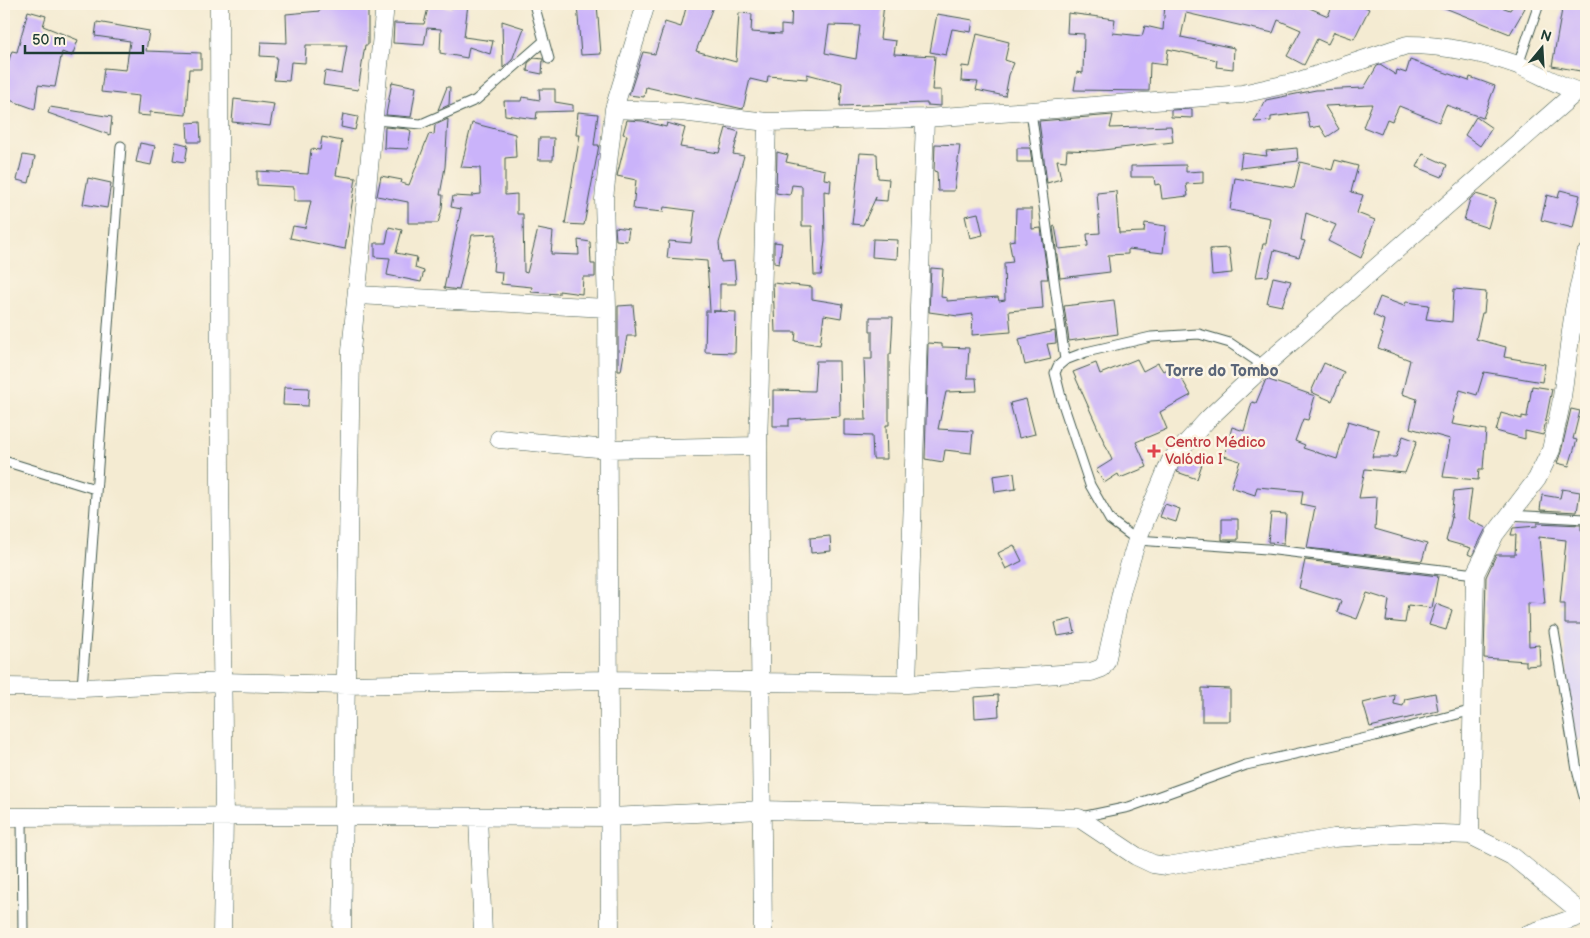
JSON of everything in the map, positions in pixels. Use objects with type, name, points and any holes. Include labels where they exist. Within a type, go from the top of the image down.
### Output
[{"type":"street","points":[[219,4],[220,481],[224,816],[222,934]]},
{"type":"street","points":[[342,934],[348,420],[351,351],[386,4]]},
{"type":"street","points":[[610,934],[607,680],[607,308],[604,198],[614,109],[646,4]]},
{"type":"street","points":[[4,687],[82,688],[223,682],[345,685],[607,680],[907,684],[1091,672],[1102,668],[1106,662],[1122,589],[1137,540],[1170,460],[1208,419],[1264,366],[1581,93],[1518,65],[1482,55],[1425,45],[1407,45],[1296,82],[1242,94],[925,118],[767,122],[680,112],[614,109]]},
{"type":"street","points":[[907,684],[925,118]]},
{"type":"street","points":[[762,934],[758,446],[767,122]]},
{"type":"street","points":[[1470,835],[1475,574],[1495,534],[1537,478],[1551,450],[1561,404],[1574,310],[1586,254]]},
{"type":"street","points":[[357,295],[607,308]]},
{"type":"street","points":[[500,439],[608,449],[758,446]]},
{"type":"street","points":[[4,817],[610,817],[762,810],[1079,818],[1136,856],[1153,864],[1168,866],[1334,838],[1415,833],[1470,835],[1512,856],[1585,914]]},
{"type":"street","points":[[478,817],[483,934]]},
{"type":"street","points":[[1528,934],[1585,914]]},
{"type":"lane","points":[[534,4],[549,59]]},
{"type":"lane","points":[[1518,65],[1538,4]]},
{"type":"lane","points":[[375,120],[421,124],[476,100],[544,41]]},
{"type":"lane","points":[[1031,111],[1065,360]]},
{"type":"lane","points":[[82,688],[121,146]]},
{"type":"lane","points":[[1264,366],[1230,343],[1198,334],[1151,337],[1086,352],[1065,360],[1058,366],[1056,373],[1062,401],[1090,485],[1110,520],[1137,540],[1267,549],[1475,574]]},
{"type":"lane","points":[[4,461],[95,489]]},
{"type":"lane","points":[[1508,515],[1586,519]]},
{"type":"lane","points":[[1554,631],[1577,770],[1586,804]]},
{"type":"lane","points":[[1079,818],[1129,807],[1246,765],[1375,736],[1473,710]]},
{"type":"lane","points":[[22,817],[23,934]]},
{"type":"shaded area","points":[[1561,608],[1586,608],[1586,738],[1574,741]]},
{"type":"building","points":[[322,4],[368,4],[368,45],[365,45],[358,90],[323,85],[325,71],[342,74],[347,45],[306,45],[305,63],[291,62],[289,81],[274,80],[277,57],[260,56],[261,42],[287,43],[286,14],[320,11]]},
{"type":"building","points":[[429,4],[452,8],[453,4],[468,4],[464,37],[493,41],[490,54],[469,47],[467,58],[440,53],[441,29],[427,28],[424,45],[393,43],[394,23],[424,24]]},
{"type":"building","points":[[577,4],[597,4],[601,54],[581,55]]},
{"type":"building","points":[[687,4],[714,4],[696,51],[736,62],[739,13],[752,14],[751,32],[781,34],[781,25],[791,26],[792,4],[884,4],[880,39],[896,41],[894,54],[935,56],[932,90],[941,90],[941,106],[927,105],[927,103],[840,106],[842,83],[807,74],[807,79],[768,76],[767,83],[750,79],[743,109],[646,87],[644,97],[629,95],[643,52],[655,54],[665,22],[681,27]],"holes":[[[829,25],[860,26],[856,59],[825,53]]]},
{"type":"building","points":[[1165,4],[1306,4],[1305,6],[1328,16],[1333,4],[1359,4],[1369,9],[1354,39],[1334,32],[1328,44],[1317,39],[1304,65],[1287,56],[1301,30],[1278,20],[1273,33],[1186,13],[1181,37],[1234,48],[1233,69],[1216,67],[1217,60],[1168,49],[1166,65],[1150,63],[1149,91],[1074,90],[1077,72],[1083,73],[1084,34],[1067,33],[1068,13],[1115,19],[1113,33],[1142,36],[1145,26],[1163,30]]},
{"type":"building","points":[[1435,4],[1493,4],[1510,10],[1514,4],[1517,4],[1525,8],[1510,34]]},
{"type":"building","points":[[1563,4],[1586,4],[1586,72],[1552,66]]},
{"type":"building","points":[[28,11],[46,16],[43,26],[78,40],[72,56],[62,52],[55,87],[38,85],[35,109],[4,98],[4,74],[12,51],[17,52]]},
{"type":"building","points":[[937,14],[973,20],[971,32],[952,29],[946,55],[930,52]]},
{"type":"building","points":[[502,21],[524,28],[512,60],[503,68]]},
{"type":"building","points":[[97,22],[149,31],[146,51],[201,53],[201,69],[189,69],[186,115],[150,112],[150,116],[137,115],[139,96],[101,92],[104,68],[126,70],[130,41],[95,36]]},
{"type":"building","points":[[977,34],[1009,42],[1005,60],[1014,63],[1009,75],[1005,96],[976,90],[978,82],[961,81],[962,66],[970,67]]},
{"type":"building","points":[[534,58],[543,59],[542,74],[527,71],[528,63]]},
{"type":"building","points":[[1410,60],[1469,81],[1470,77],[1495,86],[1483,118],[1446,105],[1439,122],[1399,106],[1392,121],[1387,119],[1381,134],[1363,127],[1372,104],[1325,106],[1339,129],[1327,137],[1320,126],[1310,128],[1307,112],[1271,117],[1271,121],[1254,122],[1266,100],[1316,90],[1364,88],[1377,66],[1380,65],[1396,75],[1397,70],[1406,73]]},
{"type":"building","points":[[392,82],[416,87],[411,117],[386,115]]},
{"type":"building","points":[[447,87],[450,87],[449,105],[438,110]]},
{"type":"building","points":[[539,89],[555,89],[555,102],[573,105],[573,111],[537,112],[536,119],[505,115],[504,101],[521,101],[522,97],[540,100]]},
{"type":"building","points":[[234,99],[274,104],[270,126],[232,122]]},
{"type":"building","points":[[50,107],[112,117],[110,135],[48,113]]},
{"type":"building","points":[[1192,109],[1192,118],[1171,117],[1171,110]]},
{"type":"building","points":[[578,112],[598,114],[594,145],[599,145],[584,225],[565,224],[580,135],[576,135]]},
{"type":"building","points":[[343,114],[358,117],[355,130],[341,127]]},
{"type":"building","points":[[1113,115],[1110,128],[1171,126],[1173,142],[1094,151],[1067,150],[1066,161],[1057,160],[1061,179],[1047,183],[1039,121]]},
{"type":"building","points":[[1476,117],[1492,128],[1480,146],[1465,135]]},
{"type":"building","points":[[448,119],[445,167],[440,195],[443,195],[442,209],[438,223],[408,223],[408,202],[377,196],[381,176],[402,180],[401,183],[409,185],[429,134],[434,135],[435,125]]},
{"type":"building","points":[[627,120],[643,121],[666,127],[667,123],[685,128],[680,147],[719,153],[726,128],[739,132],[733,154],[744,156],[719,243],[721,262],[734,261],[736,284],[720,284],[720,311],[713,311],[736,312],[735,353],[705,352],[706,311],[710,311],[707,261],[667,258],[669,241],[691,243],[695,211],[664,207],[663,212],[633,209],[636,180],[617,176],[627,135],[623,134]]},
{"type":"building","points":[[200,122],[201,142],[188,142],[187,123]]},
{"type":"building","points":[[472,123],[515,134],[516,157],[505,158],[505,195],[517,194],[517,214],[523,214],[524,272],[527,273],[538,229],[553,232],[551,254],[579,255],[578,240],[590,242],[591,264],[595,264],[595,277],[583,277],[582,294],[559,291],[559,294],[531,292],[532,287],[501,284],[502,272],[493,271],[496,234],[472,235],[459,290],[444,288],[461,209],[451,207],[453,196],[472,197],[472,195],[481,194],[480,168],[461,167]]},
{"type":"building","points":[[385,127],[408,129],[411,131],[408,149],[384,148]]},
{"type":"building","points":[[322,137],[342,141],[336,175],[356,178],[345,249],[290,238],[293,226],[305,228],[311,201],[294,201],[294,187],[257,185],[257,171],[308,174],[311,149],[320,150]]},
{"type":"building","points":[[539,138],[554,138],[553,160],[538,160]]},
{"type":"building","points":[[176,142],[188,145],[185,162],[173,160]]},
{"type":"building","points":[[140,143],[155,146],[151,165],[136,162]]},
{"type":"building","points":[[935,144],[960,145],[954,191],[938,191],[937,172],[934,171]]},
{"type":"building","points":[[1017,148],[1030,148],[1032,162],[1017,162]]},
{"type":"building","points":[[1297,148],[1298,161],[1240,168],[1242,153],[1267,156],[1266,151]]},
{"type":"building","points":[[777,152],[788,155],[786,162],[825,170],[824,179],[831,180],[830,192],[824,191],[825,240],[821,275],[814,275],[812,226],[802,226],[802,186],[792,185],[790,195],[776,193]]},
{"type":"building","points":[[860,153],[877,154],[878,178],[889,179],[887,201],[875,200],[876,197],[863,225],[852,224]]},
{"type":"building","points":[[1423,154],[1447,165],[1442,177],[1417,167]]},
{"type":"building","points":[[23,155],[35,157],[29,183],[17,180]]},
{"type":"building","points":[[1335,160],[1358,166],[1351,192],[1363,195],[1357,213],[1375,220],[1361,258],[1328,241],[1336,225],[1306,213],[1301,240],[1305,241],[1299,257],[1274,250],[1268,276],[1256,277],[1263,244],[1266,244],[1270,218],[1230,210],[1235,178],[1294,188],[1300,162],[1332,170]]},
{"type":"building","points":[[1186,165],[1186,172],[1203,171],[1203,183],[1186,184],[1188,196],[1162,199],[1160,184],[1155,185],[1154,177],[1131,177],[1131,166]]},
{"type":"building","points":[[88,178],[111,183],[107,208],[83,204]]},
{"type":"building","points":[[1560,190],[1580,195],[1573,228],[1541,220],[1547,195],[1558,198]]},
{"type":"building","points":[[1116,191],[1119,233],[1144,232],[1145,223],[1166,226],[1163,253],[1128,249],[1128,254],[1108,255],[1110,272],[1060,278],[1053,227],[1055,226],[1059,249],[1088,246],[1087,234],[1100,233],[1097,193]]},
{"type":"building","points":[[1476,194],[1496,200],[1488,228],[1464,220],[1470,199]]},
{"type":"building","points":[[1016,209],[1032,209],[1032,229],[1041,228],[1048,279],[1041,279],[1043,308],[1009,311],[1011,332],[972,335],[973,314],[958,316],[929,312],[931,268],[943,269],[941,297],[947,298],[947,301],[998,297],[999,301],[1005,300],[1004,263],[1013,262],[1009,241],[1015,240]]},
{"type":"building","points":[[978,213],[983,235],[970,238],[965,216]]},
{"type":"building","points":[[389,227],[402,230],[396,253],[417,257],[415,268],[424,271],[421,282],[387,275],[390,258],[375,257],[375,243],[386,243]]},
{"type":"building","points":[[615,227],[629,229],[627,241],[616,240]]},
{"type":"building","points":[[873,239],[898,240],[897,259],[872,257]]},
{"type":"building","points":[[774,242],[782,243],[779,264],[774,263]]},
{"type":"building","points":[[1229,248],[1232,273],[1212,275],[1210,249]]},
{"type":"building","points":[[1273,277],[1291,281],[1282,306],[1267,303]]},
{"type":"building","points":[[773,283],[812,287],[812,299],[843,304],[841,318],[824,315],[820,345],[795,341],[796,332],[775,332]]},
{"type":"building","points":[[1454,289],[1486,292],[1484,313],[1482,313],[1476,339],[1506,347],[1504,357],[1545,364],[1542,382],[1484,372],[1477,395],[1460,390],[1452,416],[1454,417],[1452,424],[1486,430],[1483,469],[1479,469],[1478,480],[1443,477],[1450,439],[1410,428],[1417,399],[1402,394],[1410,360],[1378,348],[1383,334],[1381,333],[1384,320],[1373,315],[1380,297],[1404,306],[1406,302],[1429,305],[1426,319],[1452,322]]},
{"type":"building","points":[[1114,300],[1118,334],[1069,341],[1064,306]]},
{"type":"building","points":[[633,305],[636,336],[627,336],[621,371],[618,371],[618,306]]},
{"type":"building","points":[[870,317],[893,317],[891,354],[889,354],[889,425],[886,425],[887,459],[873,459],[872,436],[844,435],[844,420],[866,420],[864,359],[872,359]]},
{"type":"building","points":[[1055,331],[1056,343],[1047,344],[1051,359],[1025,365],[1019,339]]},
{"type":"building","points":[[928,343],[942,344],[942,347],[969,348],[967,378],[976,378],[977,391],[946,392],[938,429],[973,431],[971,453],[945,450],[943,462],[925,459]]},
{"type":"building","points":[[1137,359],[1143,371],[1158,363],[1163,371],[1174,365],[1191,395],[1160,412],[1167,429],[1136,442],[1147,467],[1120,478],[1118,474],[1104,483],[1096,470],[1112,460],[1073,372],[1096,363],[1100,374]]},
{"type":"building","points":[[816,361],[839,361],[840,416],[789,419],[789,426],[773,426],[773,390],[814,391]]},
{"type":"building","points":[[1324,363],[1344,372],[1332,401],[1311,392]]},
{"type":"building","points":[[1266,379],[1315,396],[1308,420],[1303,419],[1295,441],[1305,445],[1303,448],[1337,459],[1348,421],[1379,430],[1372,457],[1396,457],[1403,436],[1417,441],[1405,473],[1365,469],[1359,498],[1377,497],[1375,529],[1427,544],[1422,561],[1307,548],[1315,507],[1301,504],[1303,491],[1257,487],[1255,495],[1231,487],[1240,461],[1224,456],[1232,427],[1244,431],[1252,402],[1256,403]]},
{"type":"building","points":[[1532,386],[1552,389],[1543,435],[1525,431],[1525,439],[1496,431],[1501,413],[1522,419],[1522,416],[1527,417]]},
{"type":"building","points":[[284,387],[309,388],[308,406],[283,405]]},
{"type":"building","points":[[1026,399],[1035,434],[1019,438],[1010,403]]},
{"type":"building","points":[[1571,409],[1580,411],[1573,439],[1577,440],[1569,466],[1557,463]]},
{"type":"building","points":[[1186,459],[1202,464],[1197,479],[1177,472]]},
{"type":"building","points":[[1014,473],[1016,489],[995,492],[993,476]]},
{"type":"building","points":[[1472,489],[1468,519],[1486,528],[1472,556],[1468,554],[1471,548],[1446,541],[1452,517],[1454,491]]},
{"type":"building","points":[[1562,489],[1580,492],[1577,512],[1540,510],[1542,495],[1560,498]]},
{"type":"building","points":[[1165,504],[1180,509],[1176,522],[1160,517]]},
{"type":"building","points":[[1271,513],[1286,514],[1284,543],[1268,542]]},
{"type":"building","points":[[1222,519],[1238,519],[1238,540],[1222,540]]},
{"type":"building","points":[[1537,523],[1581,525],[1581,530],[1586,532],[1586,624],[1565,624],[1565,604],[1560,604],[1566,540],[1539,537],[1545,604],[1528,603],[1529,646],[1539,645],[1540,665],[1526,666],[1526,661],[1484,658],[1486,577],[1496,555],[1515,555],[1516,535],[1511,535],[1513,528],[1537,526]]},
{"type":"building","points":[[830,536],[831,551],[811,553],[810,538]]},
{"type":"building","points":[[1014,545],[1022,561],[1006,569],[998,553]]},
{"type":"building","points":[[1305,560],[1438,576],[1432,608],[1408,605],[1405,623],[1386,621],[1389,600],[1367,593],[1357,619],[1337,612],[1341,601],[1299,588]]},
{"type":"building","points":[[1436,604],[1452,610],[1446,630],[1429,625]]},
{"type":"building","points":[[1072,619],[1075,633],[1058,636],[1055,623]]},
{"type":"building","points":[[1202,688],[1230,689],[1230,721],[1202,721]]},
{"type":"building","points":[[1435,693],[1438,711],[1370,727],[1363,703],[1395,695],[1394,704],[1403,706],[1405,699]]},
{"type":"building","points":[[998,695],[999,716],[975,718],[974,697]]},
{"type":"place","name":"Centro Médico Valódia I","points":[[1154,451]]},
{"type":"district","name":"Torre do Tombo","points":[[1222,371]]}]
